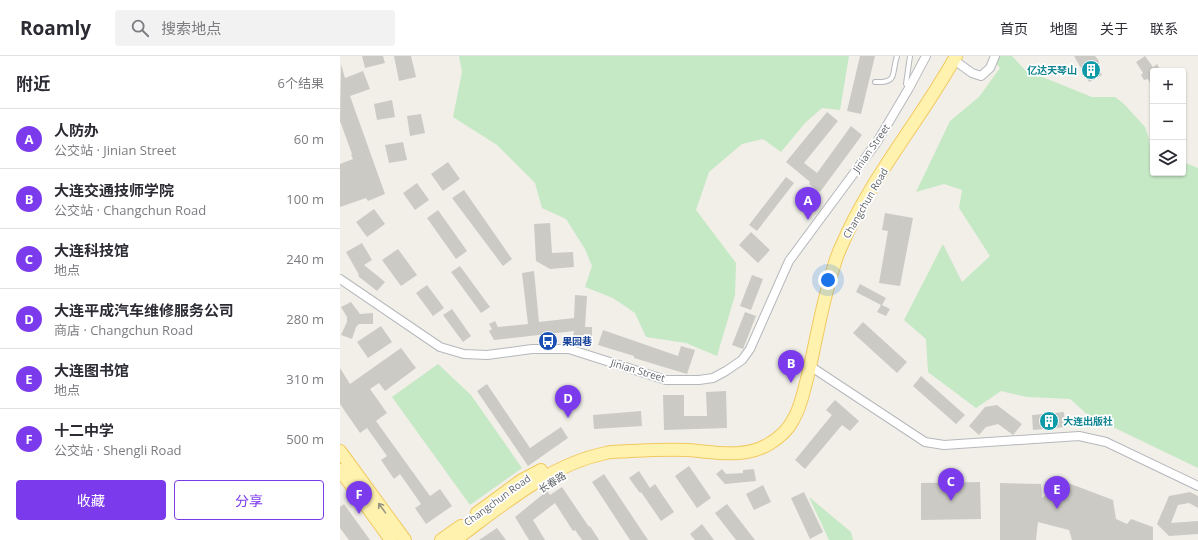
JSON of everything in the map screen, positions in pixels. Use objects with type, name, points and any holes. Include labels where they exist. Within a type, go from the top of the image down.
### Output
[{"type":"main road","name":"Changchun Road","points":[[455,540],[529,486],[554,471],[579,460],[608,453],[647,450],[739,453],[754,451],[779,437],[793,421],[799,408],[829,282],[849,228],[871,190],[955,58]]},
{"type":"main road","name":"Changchun Road","points":[[441,540],[522,480],[556,461],[589,450],[610,447],[628,446],[647,450]]},
{"type":"main road","name":"长春路","points":[[469,540],[533,493],[562,474],[594,462],[637,454],[647,450]]},
{"type":"main road","points":[[340,451],[405,540]]},
{"type":"main road","points":[[340,470],[391,540]]},
{"type":"street","name":"Jinian Street","points":[[340,279],[440,347],[464,354],[486,355],[532,349],[568,349],[666,380],[699,380],[713,378],[742,360],[750,349],[789,261],[877,142],[926,56]]},
{"type":"street","points":[[955,58],[972,73],[981,76],[990,68],[994,56]]},
{"type":"street","points":[[810,366],[925,442],[944,445],[1079,436],[1106,442],[1198,486]]},
{"type":"lane","points":[[875,82],[886,82],[890,80],[893,76],[897,56]]},
{"type":"lane","points":[[909,88],[906,84],[910,56]]},
{"type":"green space","points":[[459,56],[849,56],[840,110],[822,108],[805,123],[781,152],[763,139],[742,144],[709,172],[696,210],[736,263],[735,295],[717,356],[686,343],[646,337],[635,313],[613,298],[585,287],[592,266],[585,249],[566,219],[542,208],[535,183],[497,145],[453,117],[462,72]]},
{"type":"green space","points":[[998,56],[1012,56],[1025,70],[1092,97],[1115,97],[1124,104],[1145,127],[1150,148],[1150,176],[1186,176],[1186,163],[1198,168],[1198,468],[1088,415],[1070,399],[1027,397],[1001,391],[976,408],[928,372],[926,339],[904,320],[943,244],[962,282],[990,256],[959,208],[962,190],[944,184],[916,192],[950,121],[979,97],[1000,68],[995,62]]},
{"type":"green space","points":[[438,364],[471,395],[522,468],[470,505],[392,397]]},
{"type":"green space","points":[[809,497],[851,532],[853,540],[829,540]]},
{"type":"building","points":[[362,56],[383,56],[385,63],[365,68]]},
{"type":"building","points":[[394,56],[411,56],[416,77],[399,81]]},
{"type":"building","points":[[860,56],[875,56],[861,114],[847,111]]},
{"type":"building","name":"亿达天琴山","points":[[1074,56],[1095,56],[1099,61],[1098,66],[1102,75],[1089,82]]},
{"type":"building","points":[[1145,56],[1153,67],[1157,64],[1159,68],[1150,68],[1150,83],[1148,79],[1144,80],[1141,75],[1143,73],[1136,62]]},
{"type":"building","points":[[341,64],[345,78],[363,71],[370,89],[350,96],[385,194],[368,201],[366,198],[340,207],[340,164],[353,159],[340,121]]},
{"type":"building","points":[[392,100],[395,117],[377,120],[374,104]]},
{"type":"building","points":[[827,112],[838,121],[804,163],[817,173],[851,126],[862,135],[820,192],[809,184],[810,182],[786,162]]},
{"type":"building","points":[[421,114],[425,133],[410,136],[407,116]]},
{"type":"building","points":[[403,142],[407,160],[389,163],[385,145]]},
{"type":"building","points":[[448,162],[460,179],[443,191],[431,174]]},
{"type":"building","points":[[786,177],[794,183],[757,231],[749,225]]},
{"type":"building","points":[[417,183],[429,200],[415,210],[403,193]]},
{"type":"building","points":[[464,190],[512,259],[503,266],[452,198]]},
{"type":"building","points":[[374,209],[385,224],[367,237],[356,222]]},
{"type":"building","points":[[438,210],[467,251],[456,259],[427,218]]},
{"type":"building","points":[[885,213],[913,218],[900,286],[879,283],[888,231],[882,230]]},
{"type":"building","points":[[550,223],[552,253],[573,252],[574,267],[550,269],[536,261],[534,224]]},
{"type":"building","points":[[751,232],[770,250],[758,263],[739,245]]},
{"type":"building","points":[[362,243],[372,260],[364,265],[385,282],[377,291],[358,276],[359,275],[346,252]]},
{"type":"building","points":[[398,249],[417,275],[401,286],[382,260]]},
{"type":"building","points":[[460,266],[490,307],[481,313],[451,272]]},
{"type":"building","points":[[534,271],[539,322],[574,318],[575,295],[587,296],[585,327],[592,327],[592,338],[573,337],[574,331],[494,340],[489,331],[492,329],[489,324],[495,321],[498,327],[528,324],[522,273]]},
{"type":"building","points":[[752,275],[763,279],[751,310],[740,306]]},
{"type":"building","points":[[860,284],[886,298],[882,305],[890,309],[886,316],[877,312],[881,305],[856,292]]},
{"type":"building","points":[[427,285],[444,308],[433,316],[416,293]]},
{"type":"building","points":[[351,302],[360,314],[373,313],[373,324],[359,324],[356,327],[352,339],[341,335],[347,322],[347,317],[341,307]]},
{"type":"building","points":[[452,309],[471,336],[463,342],[443,315]]},
{"type":"building","points":[[745,312],[756,316],[743,349],[732,345]]},
{"type":"building","points":[[863,322],[907,362],[897,373],[853,333]]},
{"type":"building","points":[[381,326],[392,342],[368,358],[357,342]]},
{"type":"building","points":[[603,330],[678,356],[681,346],[695,350],[687,374],[634,358],[634,356],[598,345]]},
{"type":"building","points":[[401,348],[416,368],[385,391],[379,383],[370,389],[387,413],[376,421],[430,496],[440,489],[452,506],[426,524],[415,508],[421,504],[400,474],[394,479],[381,460],[387,456],[367,428],[360,433],[340,404],[340,368],[350,384]]},
{"type":"building","points":[[921,376],[965,415],[956,424],[913,386]]},
{"type":"building","points":[[487,384],[530,448],[561,427],[568,438],[528,466],[477,391]]},
{"type":"building","points":[[726,391],[727,428],[664,430],[663,395],[684,395],[684,416],[707,416],[706,392]]},
{"type":"building","points":[[835,400],[859,421],[850,431],[842,425],[805,469],[795,460],[832,415],[826,410]]},
{"type":"building","points":[[997,405],[1022,424],[1013,435],[998,424],[986,427],[979,435],[969,426],[985,407]]},
{"type":"building","points":[[641,411],[642,426],[594,429],[593,415]]},
{"type":"building","name":"大连出版社","points":[[1064,412],[1065,427],[1033,430],[1032,415]]},
{"type":"building","points":[[689,466],[711,498],[697,508],[675,476]]},
{"type":"building","points":[[722,469],[726,474],[743,473],[743,470],[754,469],[756,481],[725,484],[716,474]]},
{"type":"building","points":[[639,471],[650,488],[655,484],[674,512],[661,521],[641,492],[640,493],[629,478]]},
{"type":"building","points":[[604,474],[648,540],[630,540],[592,482]]},
{"type":"building","points":[[1063,481],[1113,500],[1116,519],[1127,524],[1131,519],[1153,527],[1153,540],[1072,540],[1069,530],[1038,522],[1036,540],[1000,540],[1000,483],[1041,484],[1042,498]]},
{"type":"building","points":[[980,482],[981,519],[921,520],[921,483]]},
{"type":"building","points":[[763,485],[771,502],[754,510],[746,494]]},
{"type":"building","points":[[562,487],[599,540],[582,540],[575,530],[573,531],[555,503],[533,520],[545,540],[529,540],[515,517],[547,491],[550,495]]},
{"type":"building","points":[[804,492],[823,532],[810,539],[791,498]]},
{"type":"building","points":[[1190,492],[1198,496],[1198,508],[1189,503],[1178,505],[1171,523],[1198,521],[1198,534],[1169,536],[1157,524],[1169,496]]},
{"type":"building","points":[[344,504],[370,540],[349,540],[340,528],[340,507]]},
{"type":"building","points":[[727,504],[755,540],[736,540],[715,513]]},
{"type":"building","points":[[702,524],[714,540],[695,540],[690,534]]},
{"type":"building","points":[[497,528],[506,540],[479,540]]},
{"type":"place","name":"亿达天琴山","points":[[1091,70]]},
{"type":"place","name":"人防办","points":[[808,220]]},
{"type":"place","name":"果园巷","points":[[548,341]]},
{"type":"place","name":"大连交通技师学院","points":[[791,383]]},
{"type":"place","name":"大连平成汽车维修服务公司","points":[[568,418]]},
{"type":"place","name":"大连出版社","points":[[1049,421]]},
{"type":"place","name":"大连科技馆","points":[[951,501]]},
{"type":"place","name":"大连图书馆","points":[[1057,509]]},
{"type":"place","name":"十二中学","points":[[359,514]]}]
